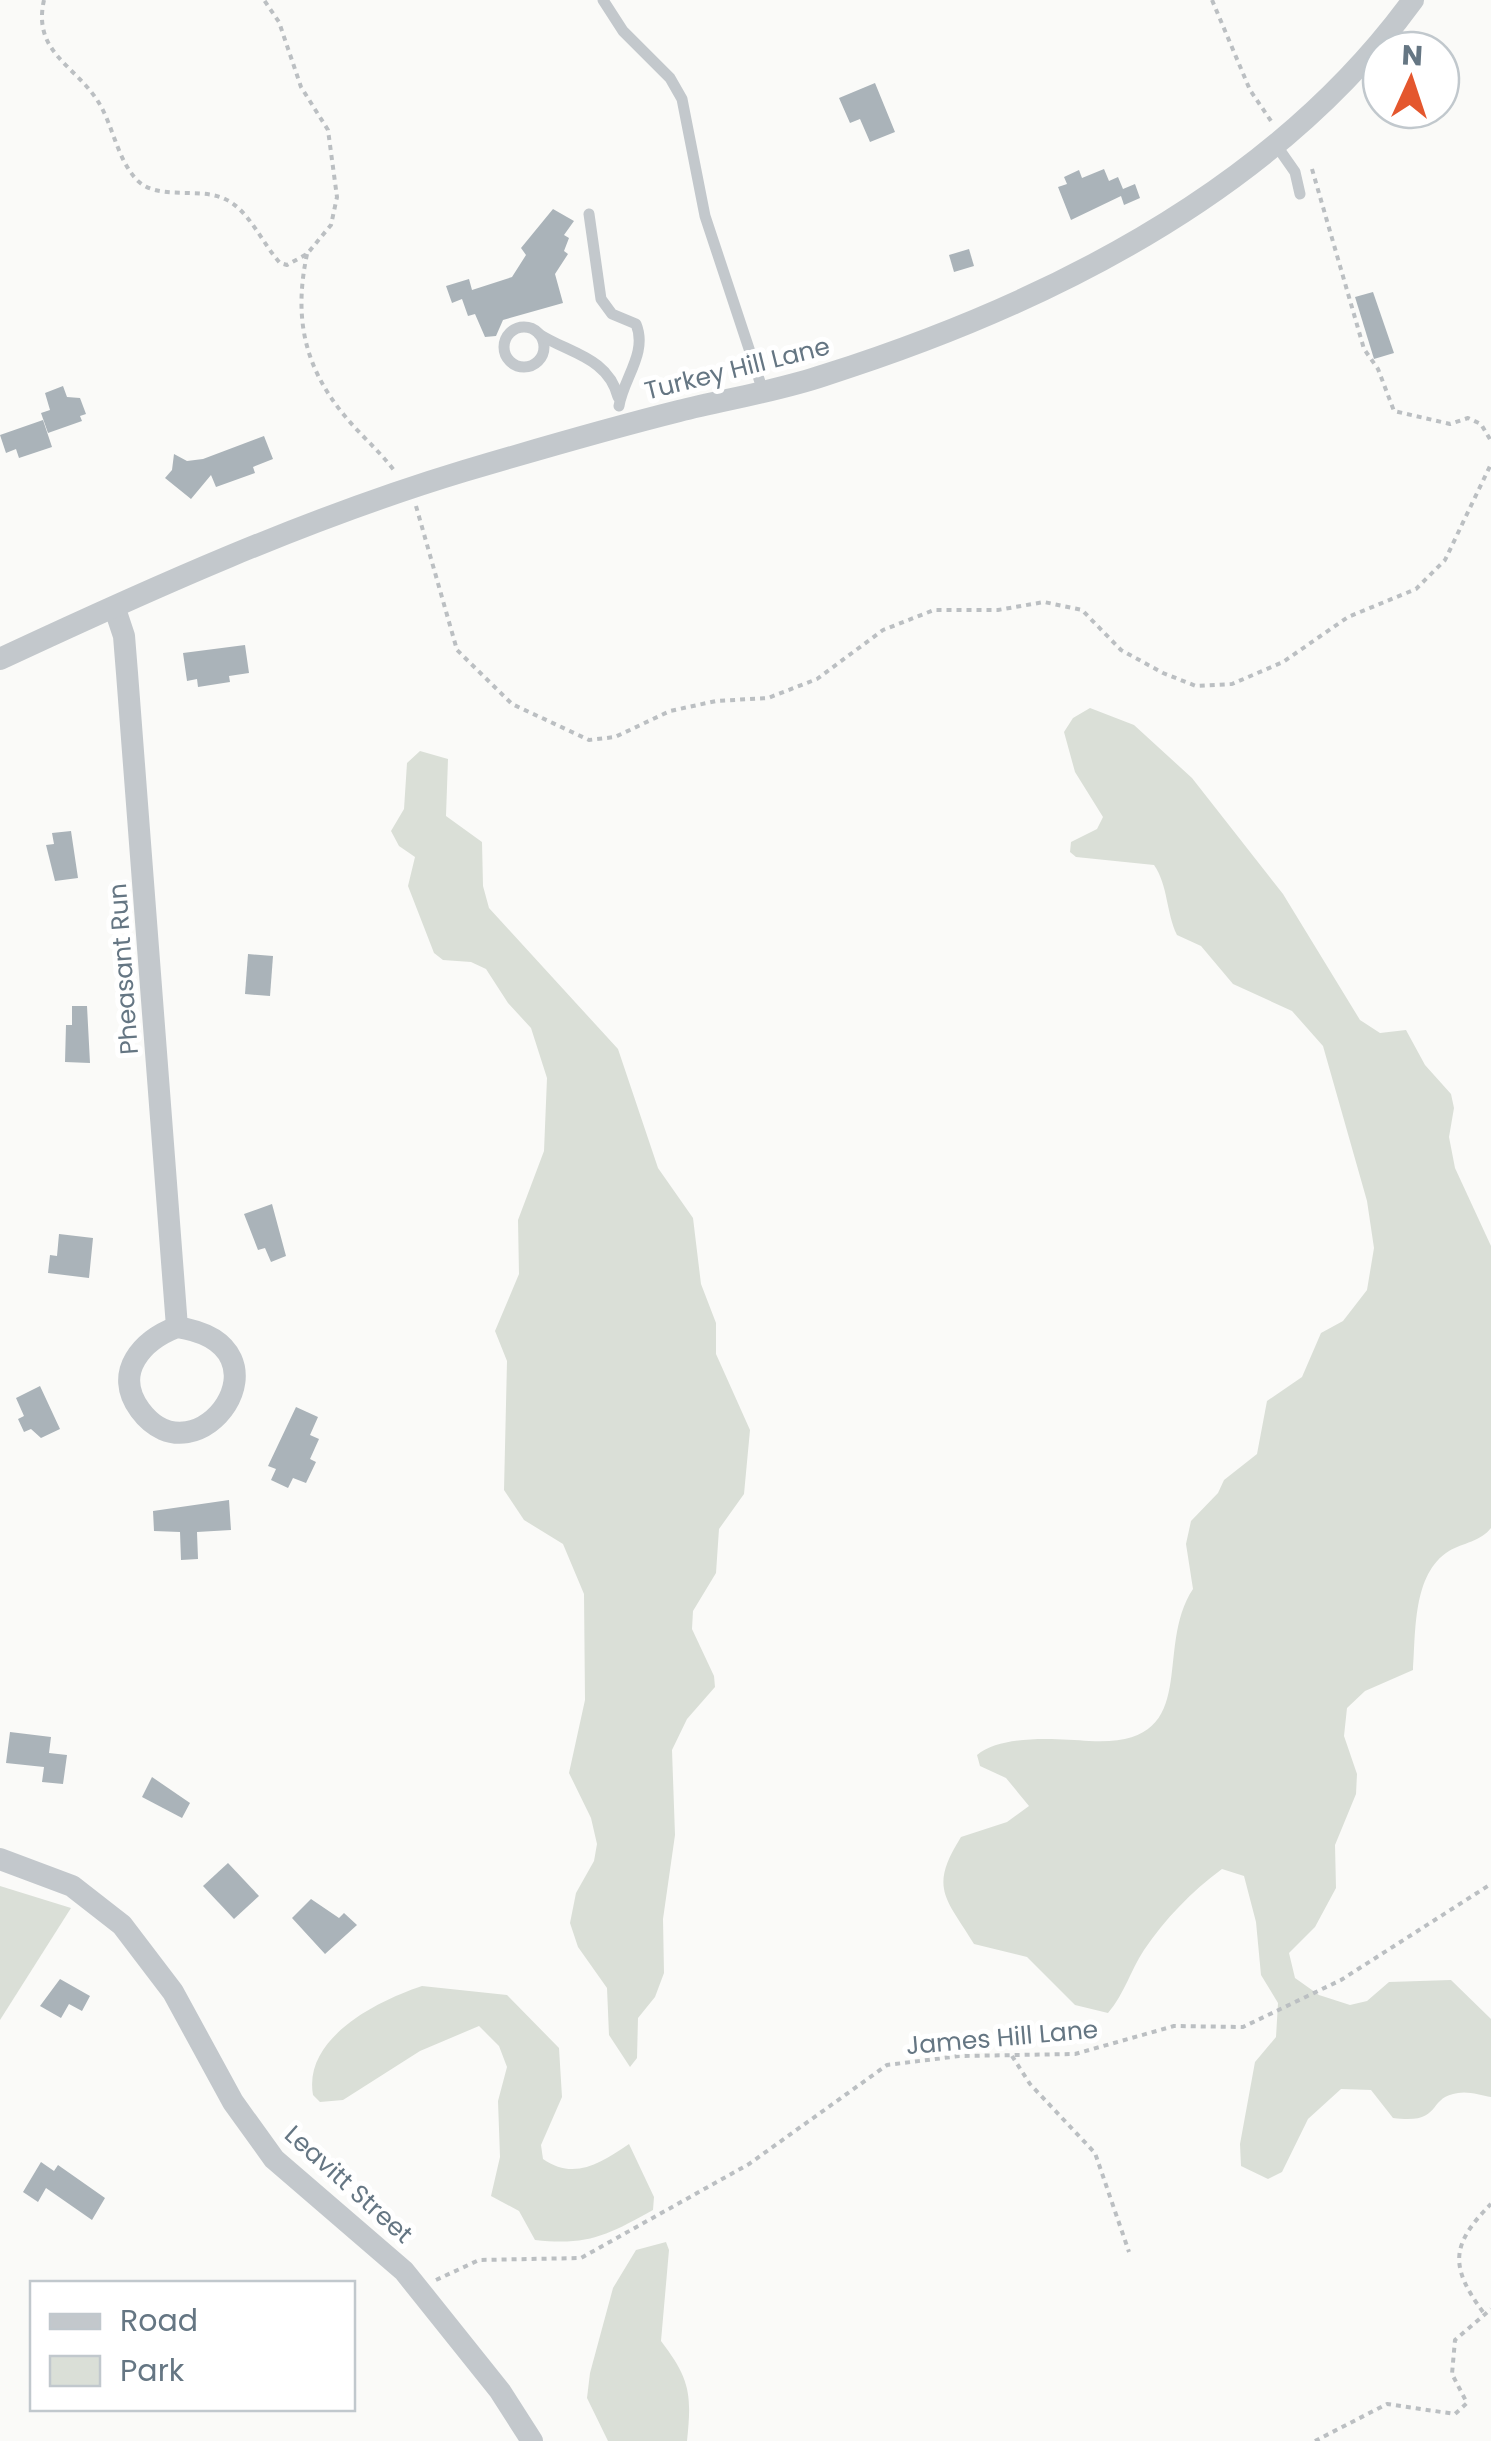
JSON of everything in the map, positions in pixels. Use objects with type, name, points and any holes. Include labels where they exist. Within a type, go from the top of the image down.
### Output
[{"type":"street","name":"Turkey Hill Lane","points":[[0,659],[115,608],[410,490],[619,417],[763,391],[897,350],[1100,260],[1188,209],[1278,139],[1378,44],[1413,0]]},
{"type":"street","name":"Pheasant Run","points":[[115,608],[124,636],[129,692],[178,1327]]},
{"type":"street","points":[[178,1327],[202,1331],[223,1345],[235,1376],[233,1395],[224,1411],[208,1425],[192,1431],[156,1425],[136,1403],[130,1388],[131,1367],[138,1350],[152,1336],[178,1327]]},
{"type":"street","name":"Leavitt Street","points":[[0,1859],[72,1886],[122,1925],[173,1992],[233,2102],[274,2159],[386,2254],[419,2290],[500,2391],[532,2441]]},
{"type":"lane","points":[[603,0],[616,23],[670,78],[682,99],[705,216],[763,391]]},
{"type":"lane","points":[[1278,139],[1295,172],[1300,194]]},
{"type":"lane","points":[[589,214],[602,299],[612,314],[636,324],[640,334],[619,417]]},
{"type":"lane","points":[[562,345],[530,366],[516,365],[507,357],[504,344],[510,333],[521,327],[578,350],[616,388],[619,417]]},
{"type":"lane","points":[[539,334],[544,346],[540,358]]},
{"type":"path","points":[[44,0],[42,29],[47,44],[70,74],[91,91],[136,179],[158,191],[192,190],[228,200],[280,263],[295,264],[307,254],[334,214],[337,197],[328,130],[301,87],[279,22],[264,0]]},
{"type":"path","points":[[1212,0],[1250,90],[1278,139]]},
{"type":"path","points":[[1309,162],[1364,349],[1378,368],[1394,411],[1402,417],[1450,424],[1468,418],[1481,424],[1491,441]]},
{"type":"path","points":[[307,254],[298,315],[324,385],[344,416],[377,447],[410,490],[457,650],[512,704],[589,740],[615,737],[670,711],[716,701],[768,698],[817,679],[883,630],[934,610],[998,610],[1044,602],[1082,610],[1121,650],[1163,672],[1196,686],[1232,684],[1282,662],[1348,617],[1416,589],[1444,560],[1491,464]]},
{"type":"path","name":"James Hill Lane","points":[[419,2290],[479,2260],[565,2262],[580,2258],[749,2164],[887,2065],[959,2056],[1074,2054],[1174,2026],[1243,2027],[1341,1980],[1491,1884]]},
{"type":"path","points":[[1012,2056],[1030,2084],[1095,2153],[1129,2252]]},
{"type":"path","points":[[1483,2312],[1462,2284],[1458,2256],[1460,2244],[1491,2204]]},
{"type":"path","points":[[1315,2441],[1387,2404],[1455,2414],[1467,2403],[1452,2374],[1455,2340],[1491,2309]]},
{"type":"green space","points":[[1090,708],[1134,725],[1192,778],[1283,894],[1360,1020],[1380,1033],[1406,1030],[1425,1065],[1451,1094],[1454,1108],[1449,1137],[1455,1168],[1491,1246],[1491,1528],[1449,1551],[1428,1574],[1418,1605],[1413,1670],[1365,1691],[1347,1708],[1344,1736],[1357,1774],[1356,1794],[1335,1845],[1336,1888],[1315,1927],[1289,1953],[1295,1978],[1319,1995],[1350,2005],[1367,2001],[1389,1982],[1451,1980],[1491,2019],[1491,2097],[1458,2093],[1442,2100],[1428,2114],[1409,2119],[1393,2118],[1371,2090],[1341,2089],[1308,2119],[1282,2172],[1268,2179],[1241,2166],[1240,2144],[1255,2062],[1276,2037],[1278,2003],[1261,1975],[1256,1922],[1244,1876],[1222,1869],[1180,1906],[1144,1950],[1108,2013],[1075,2005],[1027,1957],[974,1944],[949,1903],[943,1881],[961,1837],[1007,1822],[1029,1806],[1006,1778],[980,1766],[977,1755],[1015,1741],[1125,1739],[1148,1729],[1162,1712],[1182,1613],[1193,1589],[1186,1544],[1191,1521],[1218,1493],[1224,1480],[1257,1454],[1267,1401],[1302,1377],[1321,1333],[1343,1321],[1367,1290],[1374,1248],[1367,1201],[1323,1046],[1292,1011],[1233,984],[1201,946],[1177,935],[1154,865],[1076,857],[1070,852],[1071,842],[1097,829],[1103,817],[1075,772],[1064,732],[1073,718]]},
{"type":"green space","points":[[420,751],[448,759],[446,816],[482,842],[483,886],[489,908],[618,1049],[658,1168],[693,1218],[701,1284],[716,1323],[716,1354],[750,1430],[744,1494],[719,1529],[716,1573],[693,1611],[692,1629],[714,1676],[715,1687],[687,1719],[672,1750],[675,1835],[663,1919],[664,1973],[655,1997],[638,2018],[637,2058],[630,2067],[609,2035],[607,1988],[578,1947],[570,1923],[576,1893],[594,1861],[597,1844],[591,1818],[569,1773],[585,1700],[584,1594],[563,1544],[524,1520],[504,1490],[507,1361],[495,1331],[519,1274],[518,1220],[544,1151],[547,1078],[531,1028],[508,1003],[486,969],[471,962],[443,960],[434,953],[408,886],[415,857],[399,846],[391,831],[404,809],[407,763]]},
{"type":"green space","points":[[0,1886],[71,1908],[0,2020]]},
{"type":"green space","points":[[422,1986],[507,1995],[559,2048],[562,2097],[541,2145],[543,2159],[576,2169],[598,2163],[629,2144],[654,2197],[653,2210],[597,2237],[535,2240],[519,2211],[491,2196],[500,2157],[498,2101],[507,2067],[499,2046],[479,2026],[420,2051],[343,2100],[320,2102],[313,2095],[313,2075],[319,2056],[331,2039],[365,2012]]},
{"type":"green space","points":[[666,2242],[669,2250],[661,2341],[687,2388],[687,2441],[608,2441],[587,2398],[613,2288],[636,2250]]},
{"type":"building","points":[[875,83],[895,132],[870,142],[860,119],[850,123],[839,98]]},
{"type":"building","points":[[1104,169],[1109,181],[1118,177],[1123,189],[1135,184],[1140,198],[1124,205],[1121,196],[1071,220],[1058,187],[1067,184],[1064,177],[1079,170],[1082,178]]},
{"type":"building","points":[[553,209],[574,221],[564,235],[569,238],[564,251],[568,254],[555,274],[563,303],[503,320],[496,336],[485,337],[475,314],[468,316],[462,299],[452,303],[446,286],[469,279],[472,290],[512,277],[526,255],[521,248]]},
{"type":"building","points":[[969,249],[974,266],[954,272],[949,255]]},
{"type":"building","points":[[1373,292],[1394,353],[1374,359],[1355,297]]},
{"type":"building","points":[[63,386],[67,397],[80,398],[86,414],[80,416],[82,421],[48,433],[41,413],[50,410],[45,393]]},
{"type":"building","points":[[43,420],[52,447],[19,458],[16,449],[6,453],[0,435]]},
{"type":"building","points":[[264,436],[273,459],[253,467],[255,473],[216,487],[211,475],[191,499],[165,478],[172,470],[174,454],[187,461],[203,459]]},
{"type":"building","points":[[245,645],[249,673],[229,676],[230,682],[198,687],[197,679],[187,681],[183,653]]},
{"type":"building","points":[[71,831],[78,878],[55,881],[46,845],[54,844],[52,833]]},
{"type":"building","points":[[248,954],[273,956],[270,996],[245,994]]},
{"type":"building","points":[[72,1006],[87,1006],[90,1063],[65,1062],[66,1025],[72,1025]]},
{"type":"building","points":[[272,1204],[286,1256],[271,1262],[265,1248],[258,1250],[244,1214]]},
{"type":"building","points":[[59,1234],[93,1238],[89,1278],[48,1273],[50,1255],[57,1256]]},
{"type":"building","points":[[40,1386],[60,1429],[41,1438],[31,1429],[24,1432],[18,1419],[24,1416],[16,1398]]},
{"type":"building","points":[[296,1407],[318,1417],[310,1435],[319,1439],[310,1459],[316,1462],[306,1483],[293,1478],[288,1488],[271,1480],[276,1469],[268,1466]]},
{"type":"building","points":[[229,1500],[231,1530],[197,1532],[198,1559],[181,1560],[180,1532],[154,1531],[153,1511]]},
{"type":"building","points":[[10,1732],[51,1737],[49,1753],[67,1755],[63,1784],[42,1782],[44,1767],[6,1763]]},
{"type":"building","points":[[152,1777],[190,1803],[182,1818],[142,1797]]},
{"type":"building","points":[[228,1863],[259,1896],[234,1919],[203,1886]]},
{"type":"building","points":[[311,1899],[339,1918],[344,1913],[357,1925],[325,1954],[292,1918]]},
{"type":"building","points":[[60,1979],[90,1996],[82,2011],[69,2004],[61,2018],[40,2006]]},
{"type":"building","points":[[41,2162],[54,2171],[58,2165],[105,2198],[92,2220],[46,2188],[38,2202],[23,2192]]}]
